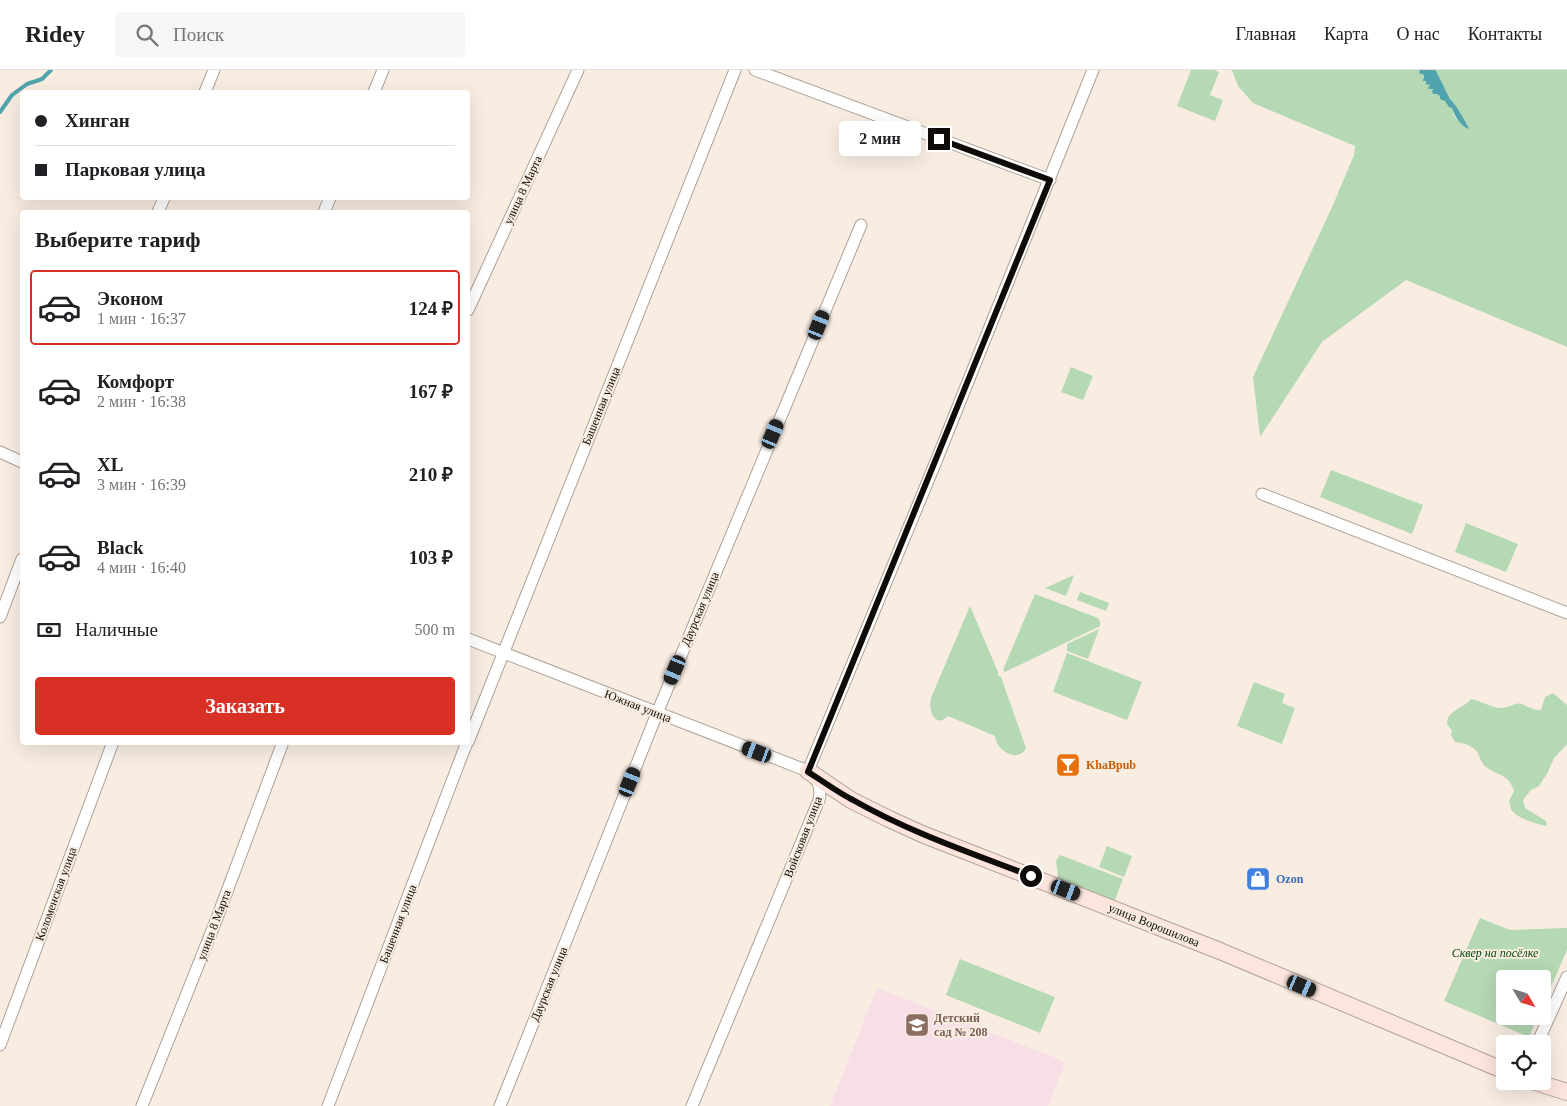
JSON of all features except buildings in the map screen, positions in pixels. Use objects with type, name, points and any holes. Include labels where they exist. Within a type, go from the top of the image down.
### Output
[{"type":"main road","name":"улица Ворошилова","points":[[808,772],[851,800],[922,834],[1214,949],[1496,1068]]},
{"type":"main road","points":[[1551,1087],[1567,1092]]},
{"type":"street","points":[[206,90],[214,70]]},
{"type":"street","points":[[375,90],[383,70]]},
{"type":"street","name":"улица 8 Марта","points":[[470,306],[578,70]]},
{"type":"street","name":"Башенная улица","points":[[470,734],[734,70]]},
{"type":"street","points":[[755,70],[1050,180]]},
{"type":"street","points":[[808,772],[1050,180],[1093,70]]},
{"type":"street","name":"Даурская улица","points":[[500,1106],[657,713],[861,224]]},
{"type":"street","points":[[0,452],[20,461]]},
{"type":"street","points":[[1262,494],[1567,613]]},
{"type":"street","points":[[0,617],[20,564]]},
{"type":"street","name":"Южная улица","points":[[470,640],[808,772]]},
{"type":"street","name":"Коломенская улица","points":[[0,1045],[112,745]]},
{"type":"street","name":"улица 8 Марта","points":[[142,1106],[217,918],[282,745]]},
{"type":"street","name":"Башенная улица","points":[[328,1106],[466,745]]},
{"type":"street","name":"Войсковая улица","points":[[692,1106],[819,800],[818,782],[808,772]]},
{"type":"street","points":[[1541,1035],[1567,977]]},
{"type":"shaded area","name":"Детский сад № 208","points":[[877,988],[1066,1062],[1048,1106],[830,1106]]},
{"type":"green space","points":[[1191,70],[1214,70],[1219,72],[1210,95],[1223,100],[1215,121],[1177,106]]},
{"type":"green space","points":[[1232,70],[1420,70],[1420,73],[1424,75],[1423,78],[1452,108],[1454,116],[1462,125],[1462,116],[1450,99],[1435,70],[1567,70],[1567,347],[1406,280],[1322,342],[1260,437],[1253,377],[1333,205],[1354,155],[1355,146],[1253,103],[1238,86]]},
{"type":"green space","points":[[1071,367],[1093,376],[1083,400],[1061,392]]},
{"type":"green space","points":[[1331,470],[1423,505],[1412,534],[1320,497]]},
{"type":"green space","points":[[1466,523],[1518,544],[1506,572],[1455,552]]},
{"type":"green space","points":[[1074,575],[1066,596],[1045,588]]},
{"type":"green space","points":[[1080,592],[1109,603],[1106,611],[1077,600]]},
{"type":"green space","points":[[1035,594],[1098,618],[1100,626],[1005,672],[1003,670]]},
{"type":"green space","points":[[970,606],[998,675],[1001,677],[1026,748],[1018,755],[1013,755],[1003,750],[996,741],[995,736],[948,716],[939,720],[936,719],[932,713],[931,698]]},
{"type":"green space","points":[[1099,629],[1088,659],[1067,651],[1067,644]]},
{"type":"green space","points":[[1067,653],[1142,682],[1127,720],[1053,692]]},
{"type":"green space","points":[[1254,682],[1285,694],[1282,703],[1295,708],[1282,744],[1237,726]]},
{"type":"green space","points":[[1553,693],[1567,705],[1567,744],[1554,758],[1539,786],[1531,790],[1523,800],[1525,808],[1546,821],[1547,826],[1527,820],[1514,813],[1509,801],[1514,791],[1509,781],[1484,765],[1473,748],[1455,742],[1451,735],[1452,731],[1447,724],[1452,713],[1471,699],[1498,708],[1522,704],[1541,710],[1545,697]]},
{"type":"green space","points":[[1107,846],[1132,856],[1124,877],[1099,867]]},
{"type":"green space","points":[[1060,855],[1123,879],[1112,907],[1059,885],[1056,861]]},
{"type":"green space","name":"Сквер на посёлке","points":[[1480,918],[1510,930],[1567,928],[1567,950],[1551,987],[1551,970],[1496,970],[1496,1023],[1444,1001]]},
{"type":"green space","points":[[960,959],[1055,997],[1040,1033],[946,995]]},
{"type":"green space","name":"Сквер на посёлке","points":[[1501,1025],[1534,1025],[1530,1035],[1524,1035]]},
{"type":"water","points":[[1420,70],[1436,71],[1450,99],[1455,104],[1469,129],[1461,123],[1452,108],[1440,99],[1440,96],[1433,94],[1432,91],[1434,89],[1428,88],[1430,85],[1423,81],[1424,75],[1419,73]]},
{"type":"waterway","points":[[0,112],[12,95],[27,84],[42,79],[51,70]]},
{"type":"place","name":"KhaBpub","points":[[1068,765]]},
{"type":"place","name":"Ozon","points":[[1258,879]]},
{"type":"place","name":"Детский сад № 208","points":[[917,1025]]},
{"type":"route","points":[[939,139],[1050,180],[808,772],[851,800],[889,819],[922,834],[1031,876]]}]
